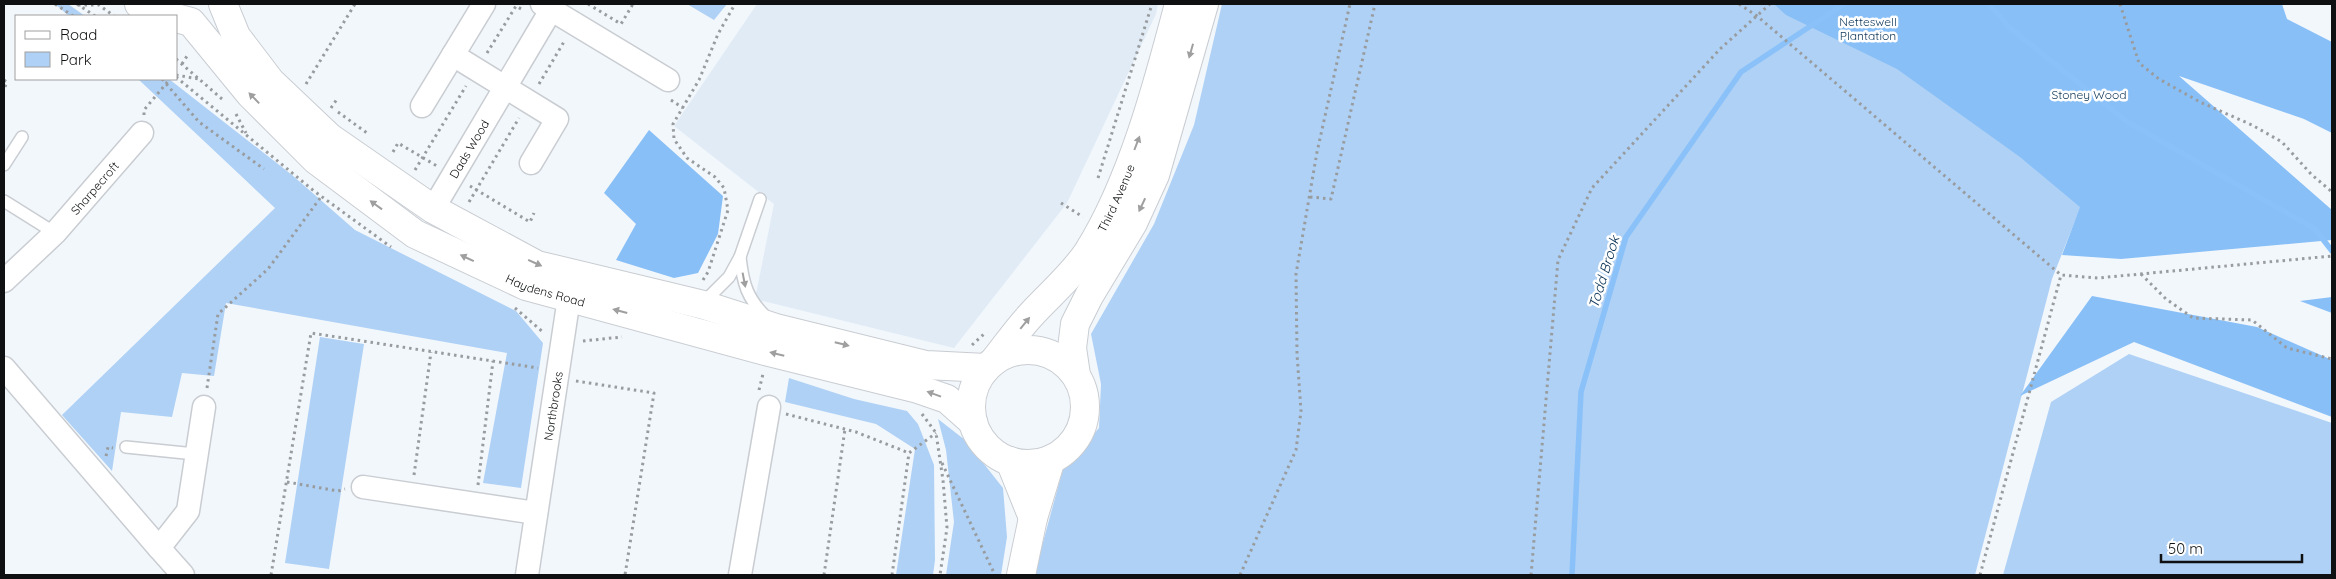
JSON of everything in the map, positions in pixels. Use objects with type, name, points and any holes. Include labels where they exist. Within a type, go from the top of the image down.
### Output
[{"type":"street","points":[[139,4],[151,12],[163,15]]},
{"type":"street","points":[[178,19],[208,11],[211,4]]},
{"type":"street","name":"Haydens Road","points":[[223,4],[236,36],[271,82],[329,138],[433,209],[572,286]]},
{"type":"street","points":[[422,106],[484,4]]},
{"type":"street","name":"Third Avenue","points":[[1076,375],[1072,348],[1075,324],[1089,296],[1133,223],[1156,175],[1204,4]]},
{"type":"street","name":"Dads Wood","points":[[433,209],[505,87],[547,7],[668,80]]},
{"type":"street","name":"Third Avenue","points":[[990,365],[1028,318],[1070,274],[1088,251],[1111,209],[1139,140],[1172,12]]},
{"type":"street","name":"Haydens Road","points":[[178,19],[316,160],[415,234],[526,286],[572,286],[699,311],[926,365],[990,365]]},
{"type":"street","points":[[453,55],[557,120],[532,163]]},
{"type":"street","name":"Sharpecroft","points":[[4,281],[55,233],[142,133]]},
{"type":"street","name":"Northbrooks","points":[[527,575],[536,513],[563,376],[572,286]]},
{"type":"street","name":"Haydens Road","points":[[699,311],[769,352],[918,388],[947,399],[972,432]]},
{"type":"street","points":[[1002,465],[1031,464],[1051,459],[1066,450],[1076,438],[1083,423],[1085,398],[1076,375],[1064,362],[1048,353],[1029,350],[1011,352],[990,365],[974,390],[971,406],[972,432],[994,452],[1033,518]]},
{"type":"street","points":[[4,368],[183,575]]},
{"type":"street","points":[[159,548],[188,511],[204,407]]},
{"type":"street","points":[[740,575],[769,407]]},
{"type":"street","points":[[1021,575],[1033,518],[1051,459]]},
{"type":"street","points":[[363,487],[536,513]]},
{"type":"lane","points":[[4,166],[22,137]]},
{"type":"lane","points":[[699,311],[729,277],[740,257],[760,199]]},
{"type":"lane","points":[[4,201],[55,233]]},
{"type":"lane","points":[[740,257],[744,286],[756,307],[776,328]]},
{"type":"lane","points":[[126,447],[196,454]]},
{"type":"path","points":[[55,4],[72,15]]},
{"type":"path","points":[[78,4],[94,15]]},
{"type":"path","points":[[78,4],[99,6],[112,15]]},
{"type":"path","points":[[294,104],[355,4]]},
{"type":"path","points":[[588,4],[621,24],[634,4]]},
{"type":"path","points":[[699,311],[708,272],[728,210],[724,188],[716,177],[687,158],[674,139],[674,124],[699,80],[718,34],[735,4]]},
{"type":"path","points":[[1096,184],[1152,4]]},
{"type":"path","points":[[1240,575],[1296,450],[1301,411],[1297,354],[1296,274],[1317,152],[1350,4]]},
{"type":"path","points":[[1310,196],[1331,200],[1375,4]]},
{"type":"path","points":[[1739,4],[1756,16],[2061,275],[2098,278],[2332,256]]},
{"type":"path","points":[[1531,575],[1558,260],[1592,188],[1720,49],[1770,4]]},
{"type":"path","points":[[2120,4],[2140,63],[2159,78],[2200,102],[2252,125],[2282,142],[2311,174],[2332,192]]},
{"type":"path","points":[[182,64],[187,56]]},
{"type":"path","points":[[178,61],[227,103]]},
{"type":"path","points":[[178,75],[200,79]]},
{"type":"path","points":[[4,80],[7,82],[4,89]]},
{"type":"path","points":[[164,80],[199,122],[264,169]]},
{"type":"path","points":[[142,133],[144,110],[167,82]]},
{"type":"path","points":[[327,114],[337,99]]},
{"type":"path","points":[[234,109],[247,136]]},
{"type":"path","points":[[204,407],[218,314],[268,269],[321,196]]},
{"type":"path","points":[[1061,203],[1084,218]]},
{"type":"path","points":[[1080,226],[1088,211]]},
{"type":"path","points":[[2140,274],[2166,299],[2193,318],[2252,320],[2288,348],[2332,359]]},
{"type":"path","points":[[1980,575],[2061,275]]},
{"type":"path","points":[[967,348],[985,333]]},
{"type":"path","points":[[271,575],[311,334],[493,361],[654,393],[625,575]]},
{"type":"path","points":[[412,494],[431,352]]},
{"type":"path","points":[[475,504],[493,361]]},
{"type":"path","points":[[769,407],[779,412],[845,429],[909,453]]},
{"type":"path","points":[[921,414],[928,412]]},
{"type":"path","points":[[824,575],[845,429]]},
{"type":"path","points":[[972,432],[1002,465]]},
{"type":"path","points":[[892,575],[909,453],[936,433]]},
{"type":"path","points":[[940,459],[996,575]]},
{"type":"path","points":[[286,482],[338,490],[363,487]]},
{"type":"shaded area","points":[[757,4],[1158,4],[1156,14],[1067,203],[954,348],[755,299],[774,204],[674,126]]},
{"type":"green space","points":[[55,4],[68,4],[84,15],[68,15]]},
{"type":"green space","points":[[687,4],[727,4],[714,20]]},
{"type":"green space","points":[[1222,4],[1817,4],[2082,203],[2052,279],[1975,575],[1034,575],[1063,469],[1099,428],[1101,384],[1091,334],[1154,224],[1194,125]]},
{"type":"green space","name":"Stoney Wood","points":[[1774,4],[2282,4],[2287,19],[2332,42],[2332,133],[2304,119],[2179,76],[2332,210],[2332,240],[2121,259],[2062,255],[2080,207],[2020,157],[1897,69],[1786,15]]},
{"type":"green space","points":[[139,80],[170,80],[292,175],[355,230],[516,311],[543,343],[521,488],[483,483],[507,353],[226,303],[214,376],[182,373],[172,417],[121,412],[112,471],[62,415],[275,208]]},
{"type":"green space","points":[[649,130],[723,196],[718,234],[698,273],[674,278],[616,260],[636,224],[604,193]]},
{"type":"green space","points":[[2092,296],[2257,327],[2332,360],[2332,417],[2134,342],[2020,396]]},
{"type":"green space","points":[[2332,297],[2332,313],[2300,301]]},
{"type":"green space","points":[[320,337],[364,344],[329,569],[285,563]]},
{"type":"green space","points":[[2129,354],[2332,423],[2332,575],[2003,575],[2051,402]]},
{"type":"green space","points":[[789,378],[854,399],[907,411],[918,424],[934,465],[935,560],[933,575],[896,575],[915,449],[876,424],[785,402]]},
{"type":"green space","points":[[938,419],[965,440],[1003,488],[1007,537],[1001,575],[946,575],[954,522],[946,450]]},
{"type":"waterway","name":"Todd Brook","points":[[1572,575],[1581,392],[1626,237],[1741,72],[1844,4]]},
{"type":"waterway","points":[[1989,4],[2010,28],[2126,121],[2315,229],[2332,251]]},
{"type":"park label","name":"Netteswell Plantation","points":[[1868,28]]}]
